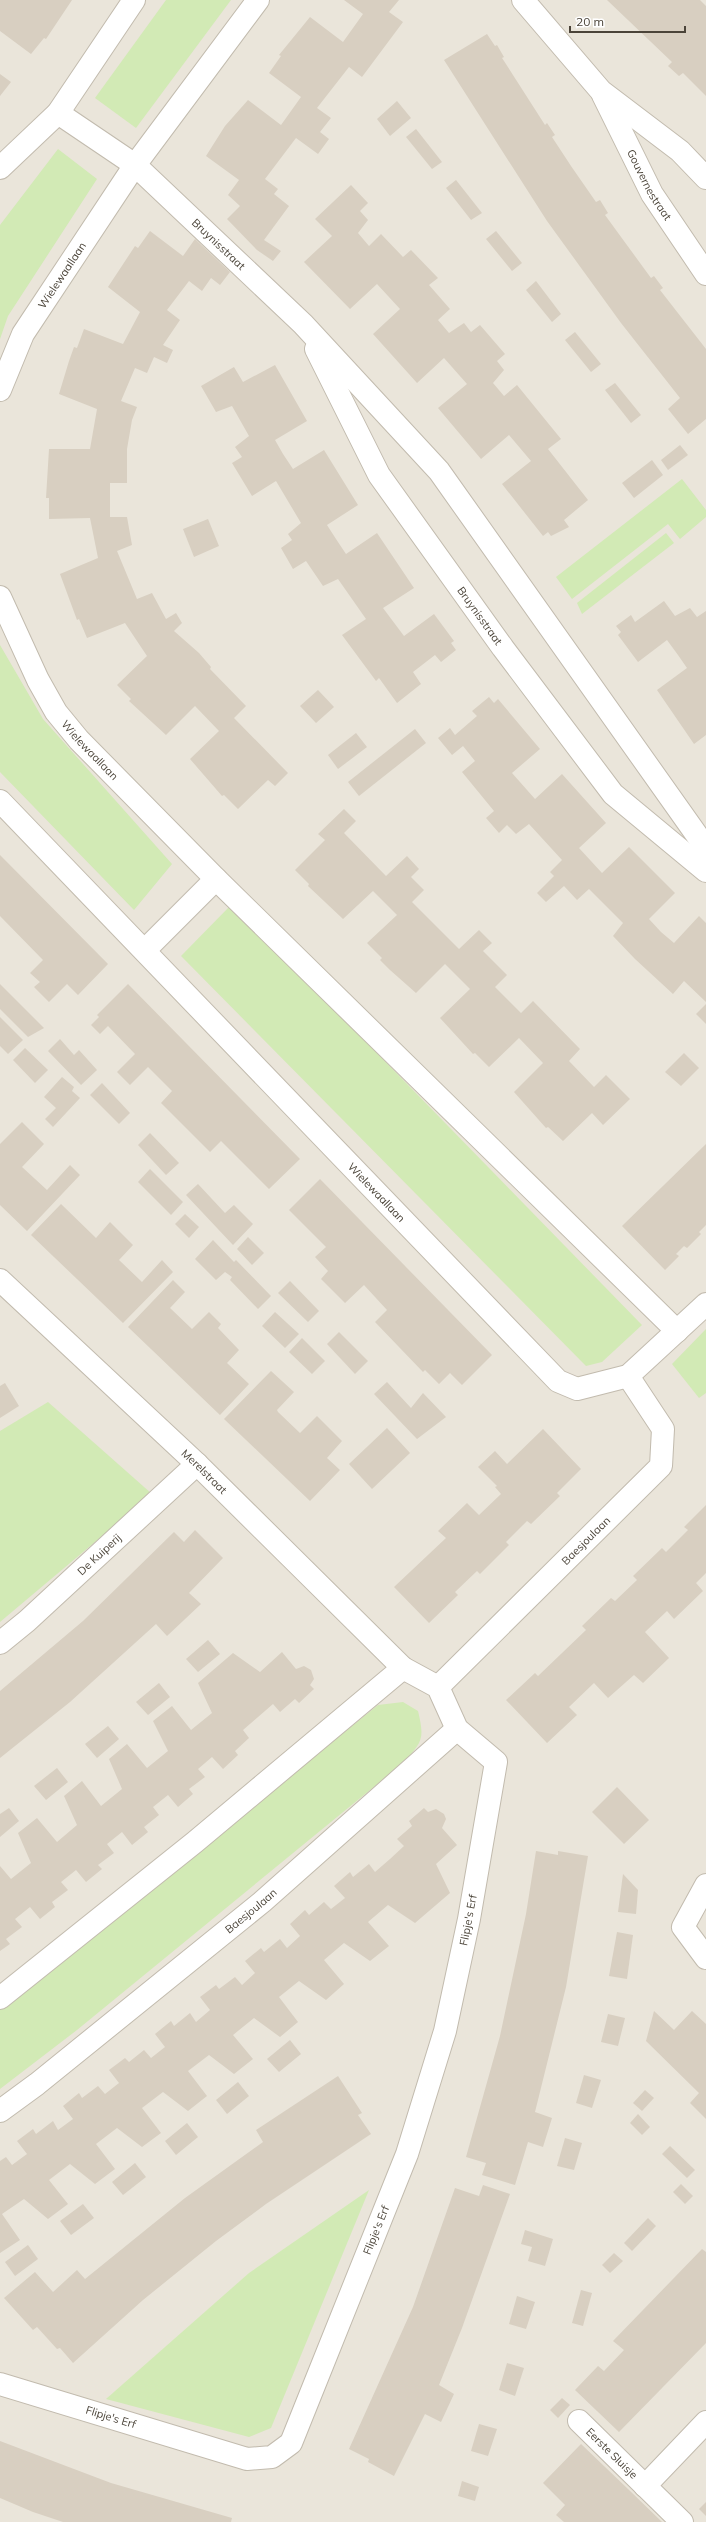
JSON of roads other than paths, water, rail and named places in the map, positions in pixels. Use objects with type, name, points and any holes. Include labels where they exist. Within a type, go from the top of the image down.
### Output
[{"type":"street","points":[[0,168],[58,113],[134,0]]},
{"type":"street","name":"Wielewaallaan","points":[[0,390],[23,334],[135,165],[258,0]]},
{"type":"street","name":"Gouvernestraat","points":[[523,0],[601,91],[680,151],[706,178]]},
{"type":"street","name":"Gouvernestraat","points":[[601,91],[652,194],[706,274]]},
{"type":"street","points":[[58,113],[135,165]]},
{"type":"street","name":"Bruynisstraat","points":[[135,165],[303,324],[439,471],[706,848]]},
{"type":"street","name":"Bruynisstraat","points":[[303,324],[379,475],[503,648],[613,794],[706,870]]},
{"type":"street","name":"Wielewaallaan","points":[[0,597],[38,680],[56,712],[79,740],[216,879],[677,1331]]},
{"type":"street","name":"Wielewaallaan","points":[[0,802],[145,950],[558,1381],[577,1389],[628,1376]]},
{"type":"street","points":[[145,950],[216,879]]},
{"type":"street","name":"Merelstraat","points":[[0,1280],[197,1464],[403,1668]]},
{"type":"street","points":[[628,1376],[706,1304]]},
{"type":"street","name":"Baesjoulaan","points":[[438,1687],[661,1466],[663,1429],[628,1376]]},
{"type":"street","name":"De Kuiperij","points":[[0,1643],[27,1621],[197,1464]]},
{"type":"street","points":[[0,1998],[195,1842],[403,1668],[438,1687],[457,1729]]},
{"type":"street","name":"Baesjoulaan","points":[[0,2111],[37,2084],[262,1902],[457,1729]]},
{"type":"street","name":"Flipje's Erf","points":[[0,2384],[247,2459],[272,2457],[291,2443],[407,2154],[445,2031],[469,1920],[496,1762],[457,1729]]},
{"type":"street","points":[[706,1884],[683,1927],[706,1958]]},
{"type":"street","name":"Eerste Sluisje","points":[[579,2421],[682,2522]]},
{"type":"street","name":"Eerste Sluisje","points":[[645,2486],[706,2422]]}]
